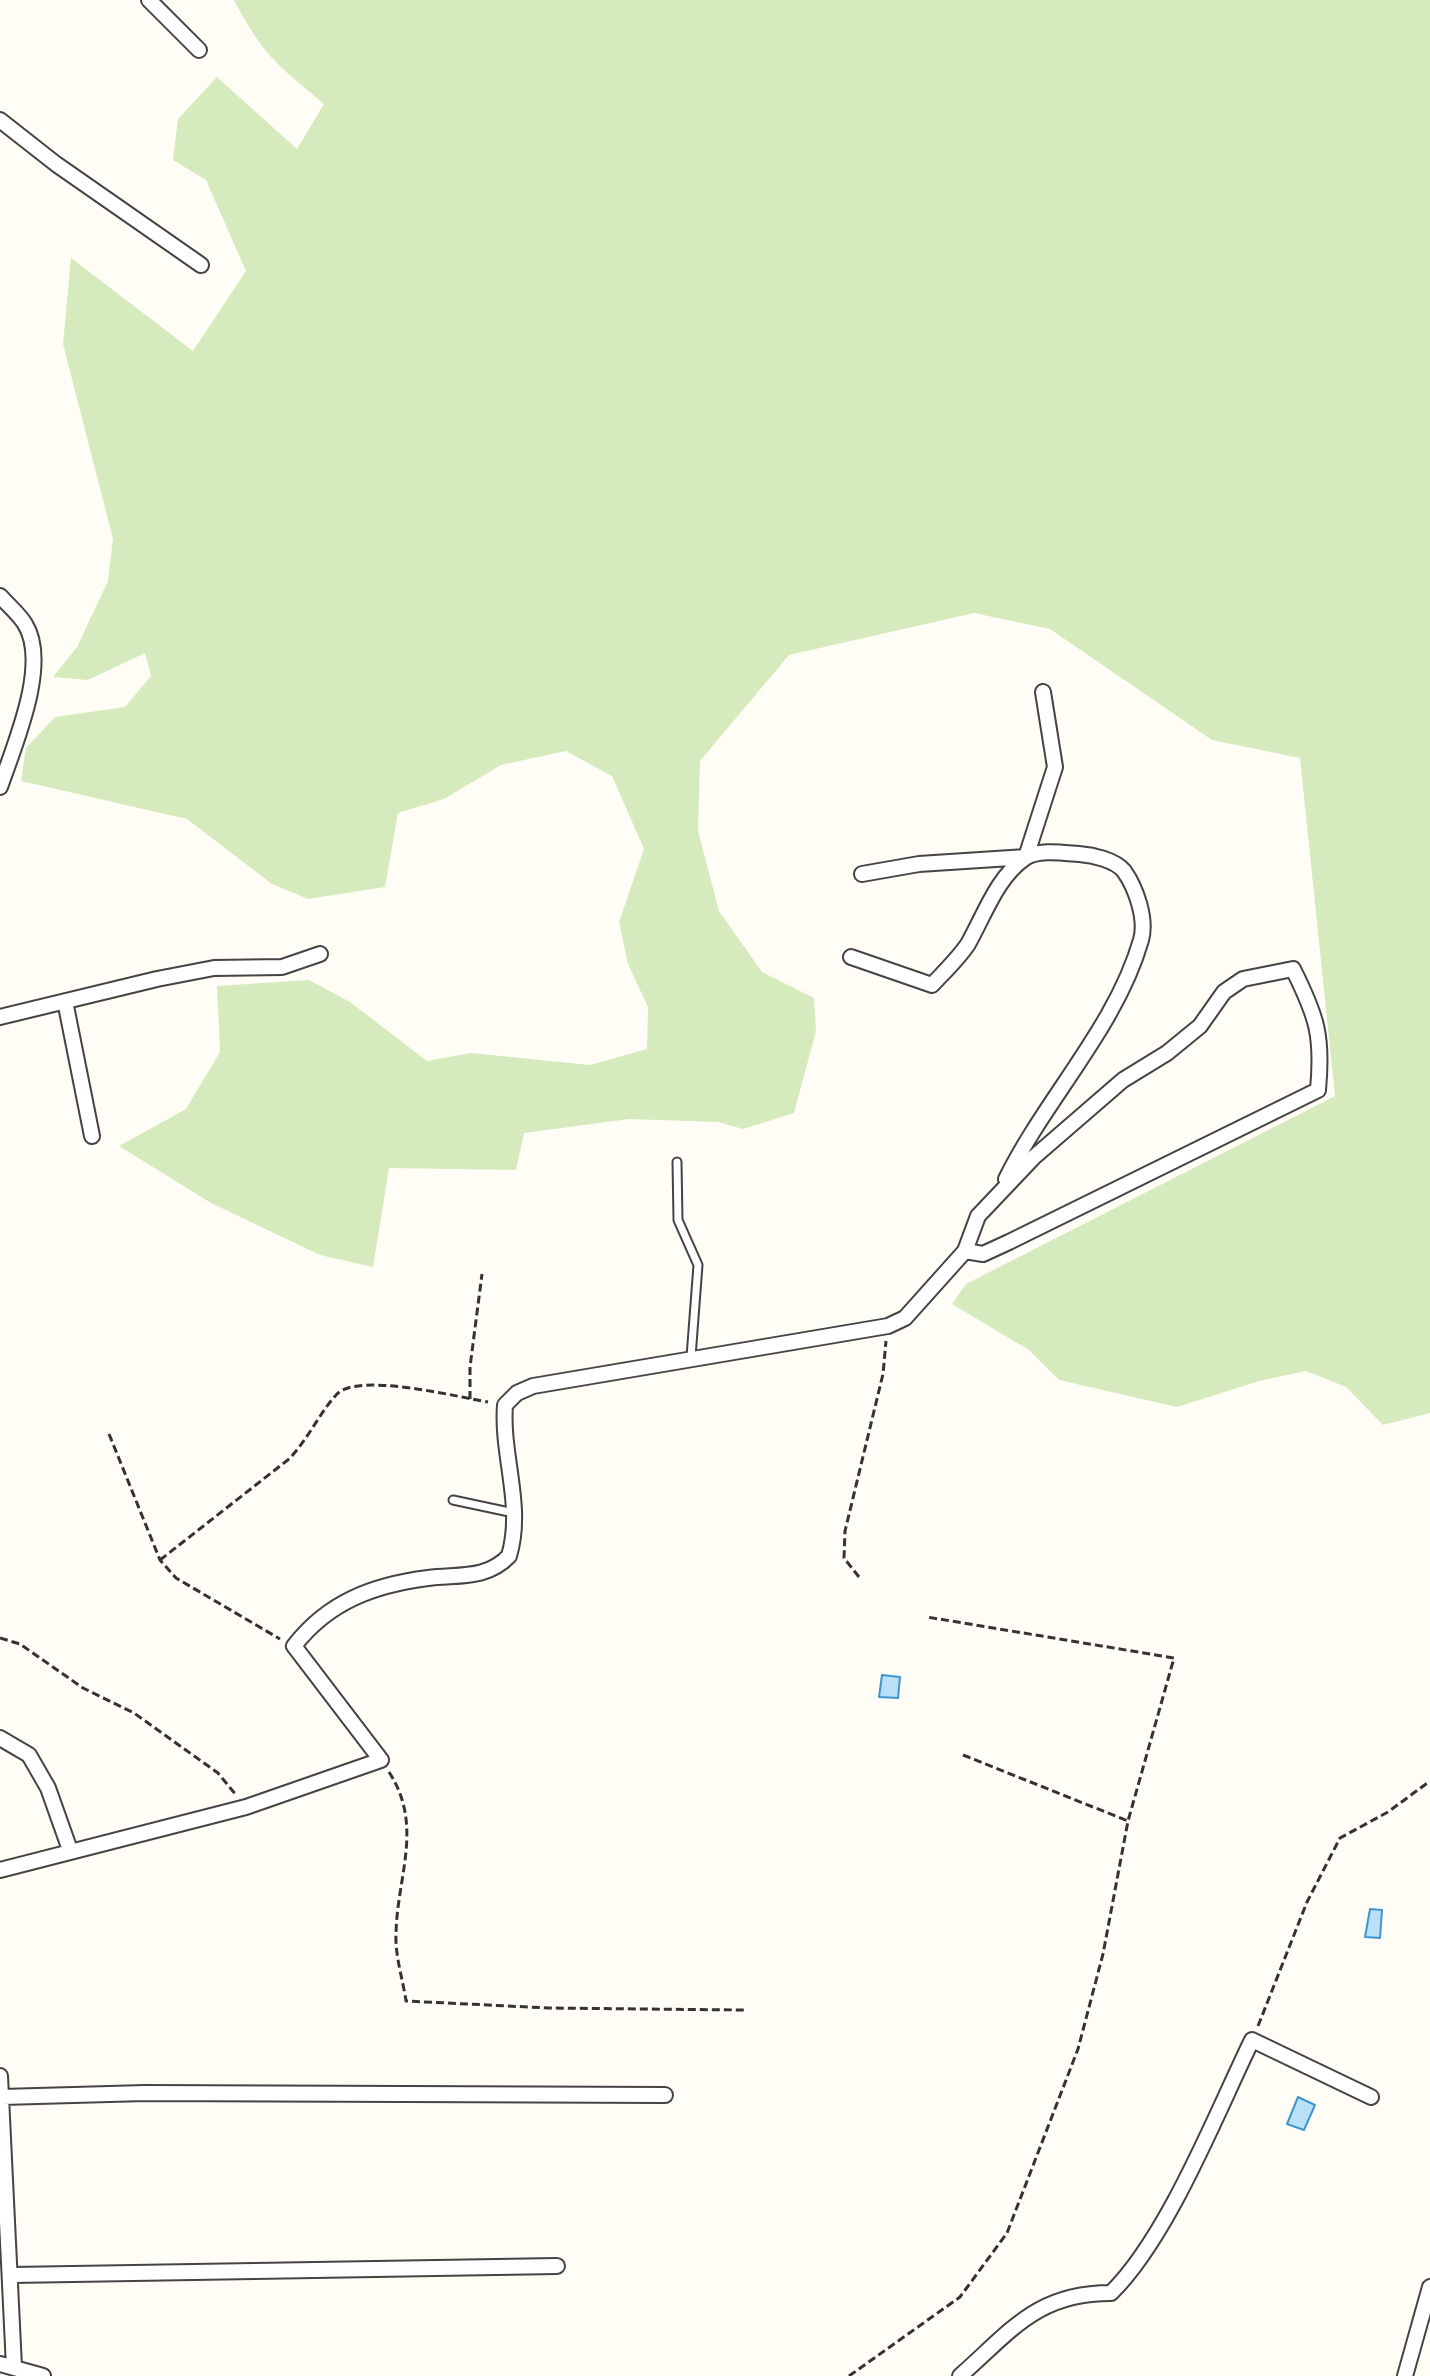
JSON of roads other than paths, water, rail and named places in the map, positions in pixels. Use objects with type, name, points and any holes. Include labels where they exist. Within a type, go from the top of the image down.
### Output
[{"type":"street","points":[[149,0],[199,50]]},
{"type":"street","points":[[0,120],[56,164],[201,265]]},
{"type":"street","points":[[0,596],[26,625],[35,655],[24,715],[0,787]]},
{"type":"street","points":[[851,957],[932,985],[966,947],[998,889],[1026,857],[1055,767],[1043,692]]},
{"type":"street","points":[[862,874],[919,864],[1058,852],[1094,855],[1122,868],[1139,902],[1143,935],[1132,968],[1028,1134],[1001,1190]]},
{"type":"street","points":[[0,1017],[214,968],[282,967],[320,954]]},
{"type":"street","points":[[0,1870],[246,1807],[381,1760],[294,1646],[312,1623],[376,1588],[489,1572],[509,1556],[514,1513],[505,1405],[517,1393],[533,1386],[691,1357],[888,1326],[905,1318],[965,1251],[978,1216],[1001,1190],[1123,1080],[1167,1053],[1200,1026],[1224,992],[1243,979],[1293,969],[1309,1002],[1322,1047],[1318,1090],[983,1254],[965,1251]]},
{"type":"street","points":[[65,1001],[92,1136]]},
{"type":"street","points":[[0,1738],[29,1755],[48,1788],[70,1850]]},
{"type":"street","points":[[960,2376],[1044,2304],[1077,2293],[1111,2293],[1128,2277],[1175,2194],[1252,2040],[1371,2097]]},
{"type":"street","points":[[0,2076],[12,2275],[7,2365],[43,2376]]},
{"type":"street","points":[[2,2097],[174,2093],[665,2095]]},
{"type":"street","points":[[12,2275],[557,2266]]},
{"type":"street","points":[[1405,2376],[1430,2287]]},
{"type":"lane","points":[[677,1162],[678,1220],[698,1265],[691,1357]]},
{"type":"lane","points":[[453,1500],[514,1513]]},
{"type":"water","points":[[882,1675],[900,1677],[898,1698],[879,1697]]},
{"type":"water","points":[[1370,1909],[1382,1910],[1380,1938],[1365,1937]]},
{"type":"water","points":[[1298,2097],[1315,2105],[1304,2130],[1287,2124]]}]
